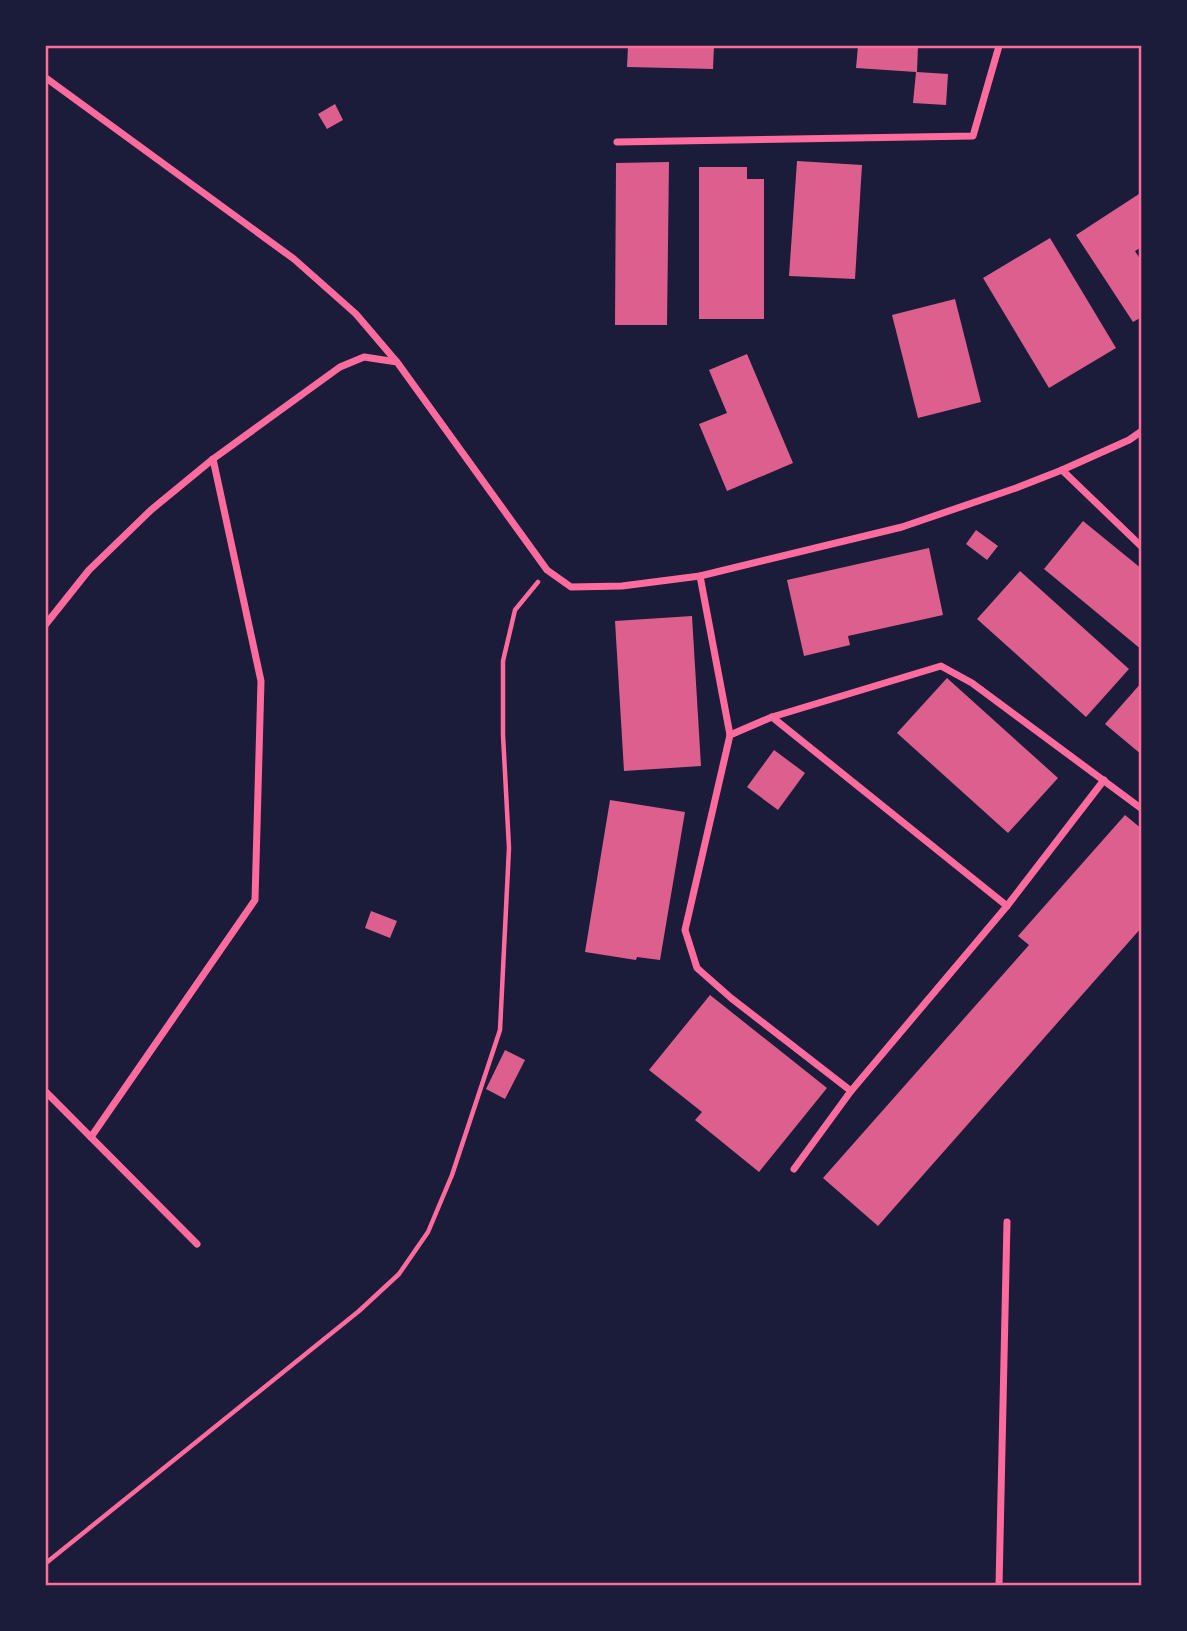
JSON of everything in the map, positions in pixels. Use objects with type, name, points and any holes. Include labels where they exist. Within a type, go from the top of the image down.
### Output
[{"type":"street","points":[[617,142],[973,136],[999,46]]},
{"type":"street","points":[[46,78],[294,259],[356,314],[397,362],[547,570],[571,587],[622,586],[700,576],[902,527],[1062,470],[1129,440],[1142,431]]},
{"type":"street","points":[[46,624],[89,570],[151,510],[213,459],[340,368],[364,357],[397,362]]},
{"type":"street","points":[[91,1138],[255,900],[261,681],[213,459]]},
{"type":"street","points":[[1062,470],[1138,539],[1142,547]]},
{"type":"street","points":[[700,576],[730,735],[685,930],[697,968],[731,998],[851,1091]]},
{"type":"street","points":[[730,735],[772,717],[941,666],[972,683],[1142,808]]},
{"type":"street","points":[[772,717],[1007,906]]},
{"type":"street","points":[[794,1169],[851,1091],[1007,906],[1104,780]]},
{"type":"street","points":[[46,1091],[197,1244]]},
{"type":"street","points":[[999,1586],[1007,1222]]},
{"type":"path","points":[[46,1563],[359,1311],[399,1274],[428,1232],[452,1175],[500,1030],[509,848],[503,735],[503,661],[515,610],[547,570]]},
{"type":"building","points":[[628,46],[714,46],[713,69],[627,67]]},
{"type":"building","points":[[858,46],[918,46],[917,72],[948,74],[946,105],[913,103],[916,72],[856,68]]},
{"type":"building","points":[[335,104],[343,120],[327,129],[318,114]]},
{"type":"building","points":[[797,161],[862,165],[855,279],[789,276]]},
{"type":"building","points":[[669,162],[667,325],[615,325],[616,163]]},
{"type":"building","points":[[699,167],[747,167],[747,179],[764,179],[764,319],[699,319]]},
{"type":"building","points":[[1142,192],[1142,247],[1135,251],[1142,262],[1142,317],[1133,322],[1076,235]]},
{"type":"building","points":[[1050,238],[1116,348],[1049,388],[983,278]]},
{"type":"building","points":[[955,299],[981,402],[918,418],[892,315]]},
{"type":"building","points":[[747,354],[793,463],[727,491],[699,424],[727,413],[709,370]]},
{"type":"building","points":[[1083,521],[1142,569],[1142,650],[1044,569]]},
{"type":"building","points":[[976,530],[998,546],[987,560],[966,544]]},
{"type":"building","points":[[929,548],[943,615],[848,636],[850,645],[804,656],[787,580]]},
{"type":"building","points":[[1020,571],[1129,669],[1086,717],[977,619]]},
{"type":"building","points":[[692,616],[701,766],[624,771],[615,621]]},
{"type":"building","points":[[947,678],[1058,778],[1008,833],[897,733]]},
{"type":"building","points":[[1142,682],[1142,755],[1105,724]]},
{"type":"building","points":[[774,750],[805,773],[778,810],[747,787]]},
{"type":"building","points":[[610,800],[685,812],[660,960],[637,957],[636,960],[585,952]]},
{"type":"building","points":[[1125,815],[1142,829],[1142,927],[878,1226],[823,1178],[1029,945],[1018,936]]},
{"type":"building","points":[[371,911],[397,921],[390,938],[365,928]]},
{"type":"building","points":[[710,995],[827,1088],[759,1172],[695,1120],[702,1112],[649,1070]]},
{"type":"building","points":[[505,1050],[525,1060],[505,1099],[486,1089]]}]
